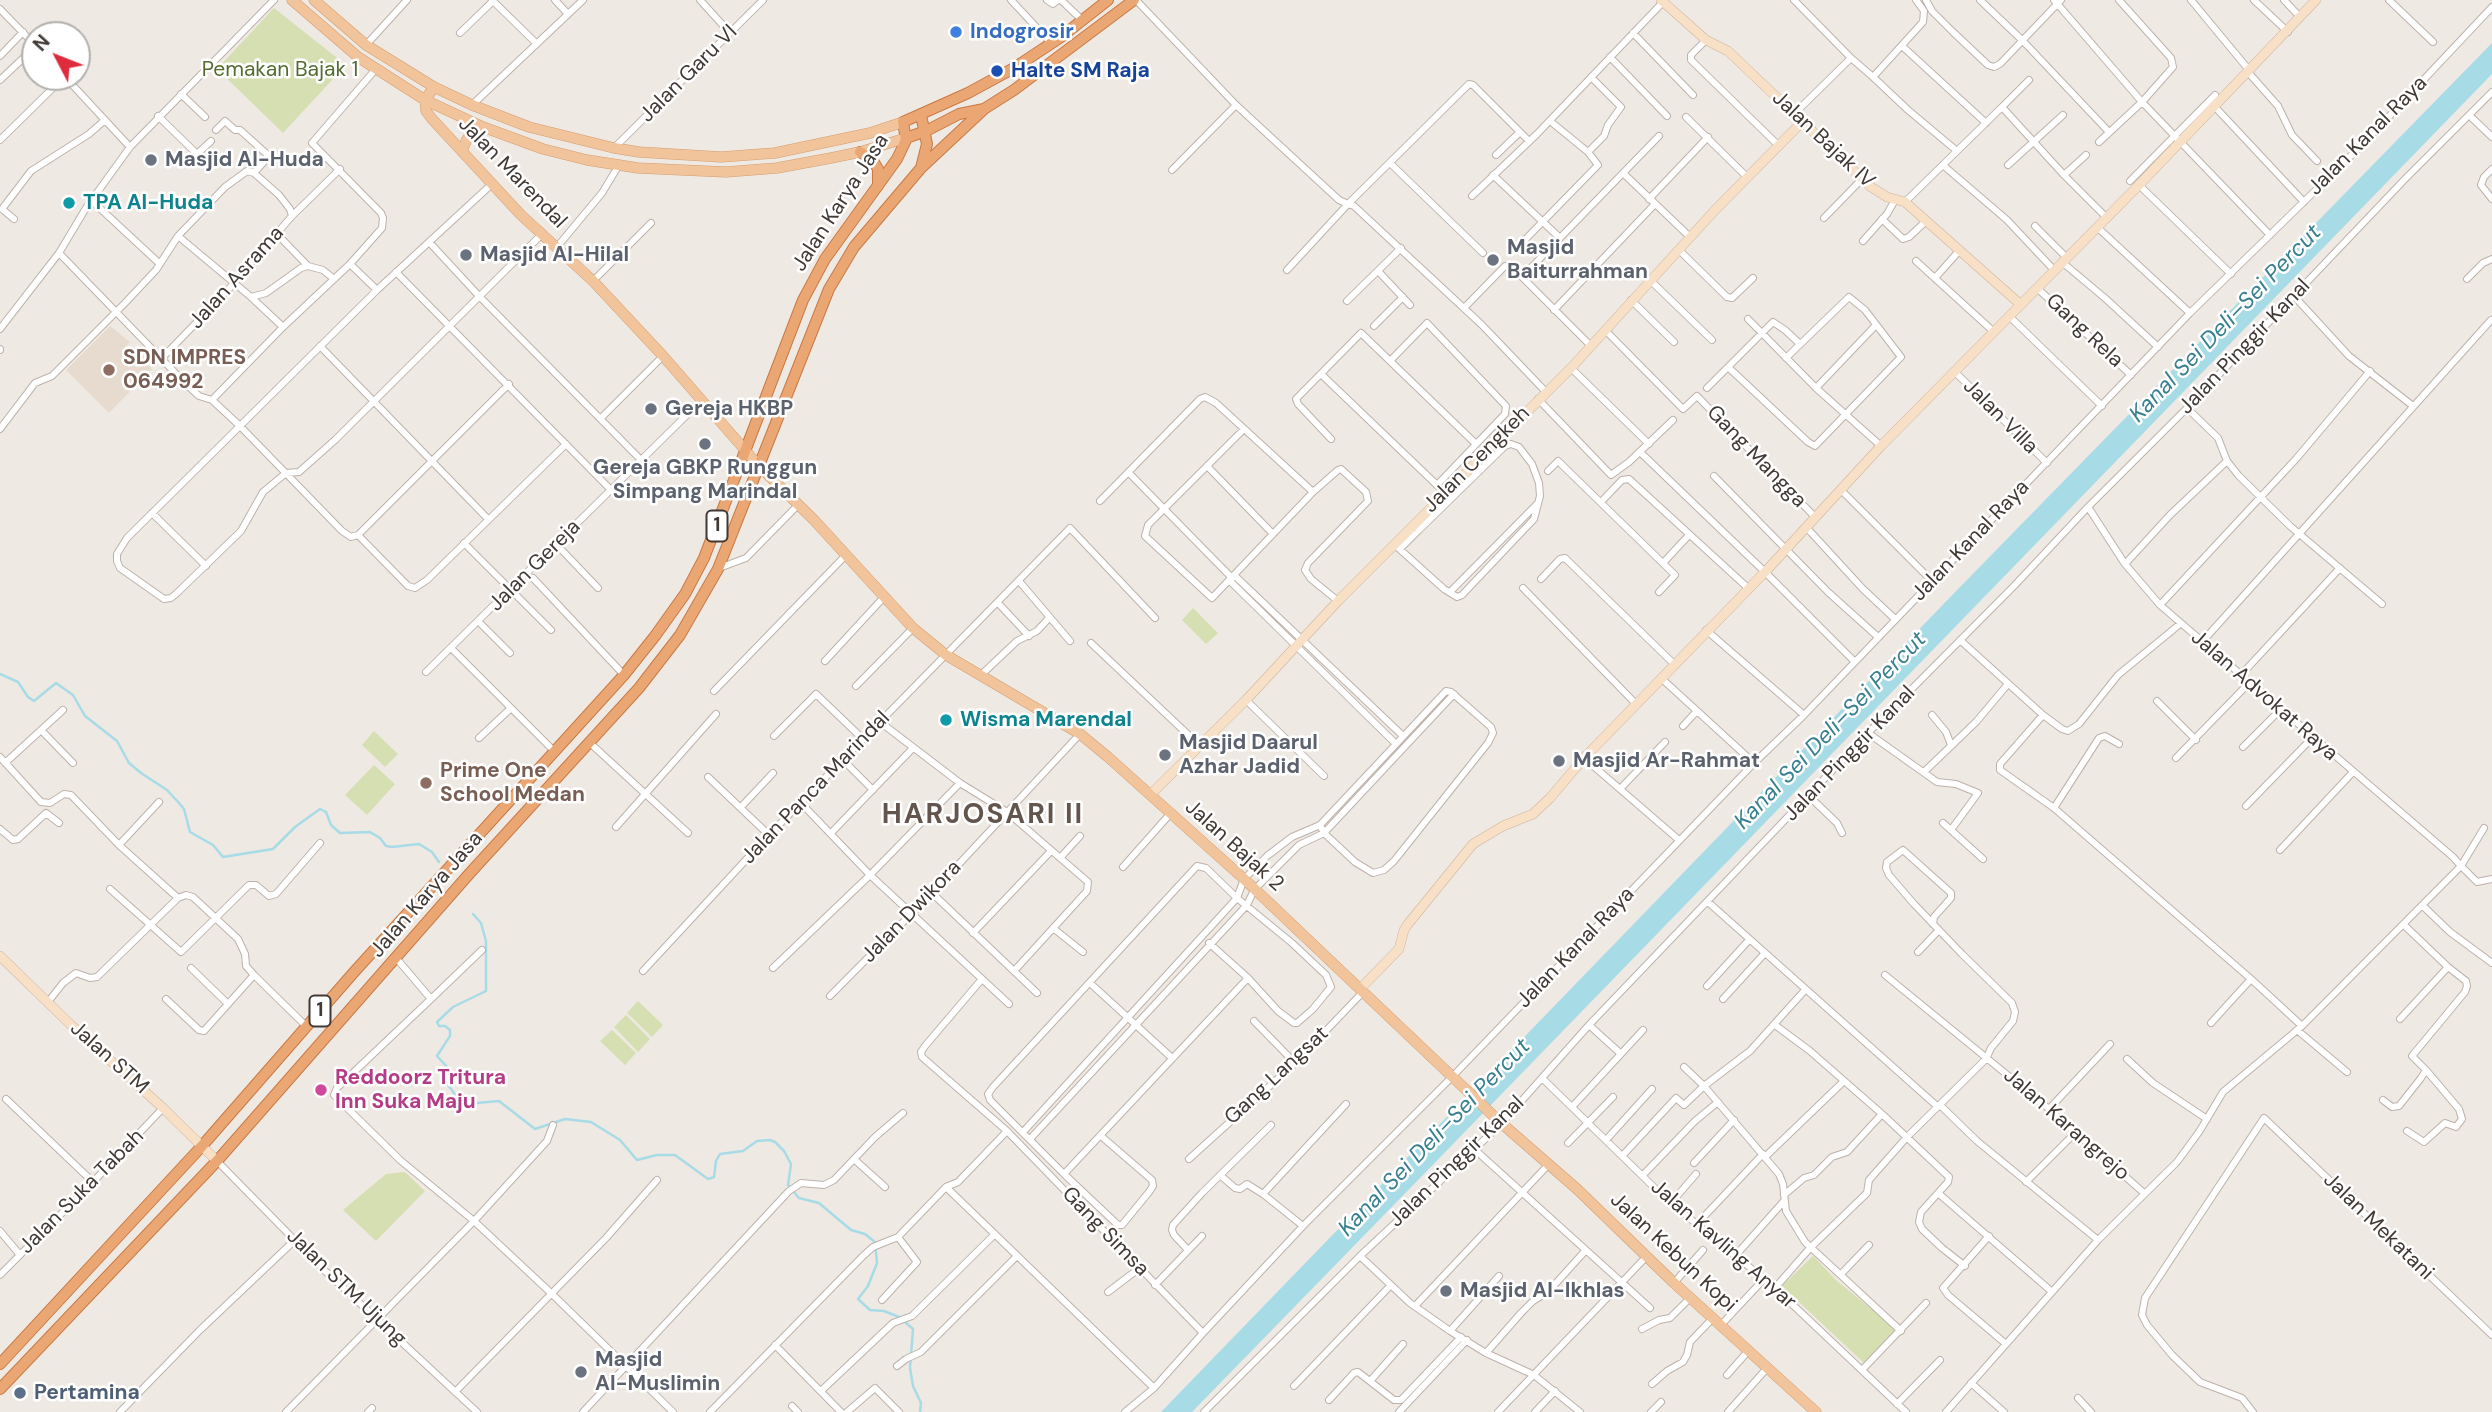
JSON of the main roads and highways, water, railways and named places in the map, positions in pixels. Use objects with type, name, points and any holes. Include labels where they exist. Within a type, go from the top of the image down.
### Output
[{"type":"highway","points":[[903,122],[984,85],[1051,43],[1108,0]]},
{"type":"highway","points":[[906,138],[959,114],[984,109],[1044,69],[1135,0]]},
{"type":"highway","name":"Jalan Karya Jasa","points":[[0,1389],[217,1161],[470,873],[639,688],[680,635],[718,569],[805,347],[840,270],[854,247],[921,168],[984,109]]},
{"type":"highway","points":[[921,115],[926,131],[926,151],[921,168]]},
{"type":"highway","name":"Jalan Karya Jasa","points":[[0,1364],[202,1146],[306,1026],[624,675],[685,594],[704,558],[747,451],[807,290],[825,259],[897,159],[906,138],[903,122]]},
{"type":"highway","points":[[860,152],[872,159],[878,169],[878,186]]},
{"type":"highway","points":[[512,800],[526,812]]},
{"type":"main road","points":[[292,0],[374,70],[411,92],[483,127],[543,149],[619,165],[726,172],[777,168],[860,152],[906,138]]},
{"type":"main road","points":[[314,0],[366,45],[419,80],[472,105],[529,127],[614,148],[721,157],[775,153],[858,136],[903,122]]},
{"type":"main road","points":[[411,92],[419,80]]},
{"type":"main road","points":[[425,100],[434,87]]},
{"type":"main road","name":"Jalan Marendal","points":[[425,100],[426,111],[462,151],[521,215],[593,281],[759,466]]},
{"type":"main road","points":[[462,151],[467,139],[483,127]]},
{"type":"main road","name":"Jalan Bajak 2","points":[[759,466],[914,628],[946,655],[1080,734],[1244,879],[1501,1123]]},
{"type":"main road","name":"Jalan Kebun Kopi","points":[[1501,1123],[1549,1164],[1690,1298],[1816,1412]]},
{"type":"water","name":"Kanal Sei Deli–Sei Percut","points":[[2492,43],[2492,74],[1421,1177],[1192,1412],[1161,1412],[1962,585]]},
{"type":"waterway","points":[[0,674],[18,682],[34,701],[56,683],[73,695],[85,716],[117,741],[129,763],[167,790],[179,803],[184,809],[190,832],[213,845],[223,857],[273,849],[295,827],[320,809],[326,812],[331,825],[340,833],[370,832],[386,846],[392,847],[419,844],[432,852],[439,862]]},
{"type":"waterway","points":[[473,914],[481,923],[486,941],[486,991],[453,1007],[437,1022],[439,1026],[450,1030],[450,1036],[437,1056],[452,1074],[448,1085],[457,1097],[465,1104],[499,1101],[535,1129],[565,1119],[591,1122],[620,1140],[637,1160],[657,1155],[675,1155],[708,1179],[714,1177],[716,1161],[720,1154],[743,1151],[757,1141],[775,1142],[791,1164],[788,1185],[799,1198],[819,1203],[851,1230],[865,1234],[875,1242],[877,1263],[868,1286],[858,1299],[870,1310],[884,1311],[899,1317],[913,1329],[910,1368],[913,1386],[921,1403],[920,1412]]},
{"type":"place","name":"Indogrosir","points":[[956,32]]},
{"type":"place","name":"Halte SM Raja","points":[[997,71]]},
{"type":"place","name":"Masjid Al-Huda","points":[[151,160]]},
{"type":"place","name":"TPA Al-Huda","points":[[69,203]]},
{"type":"place","name":"Masjid Al-Hilal","points":[[466,255]]},
{"type":"place","name":"Masjid Baiturrahman","points":[[1493,260]]},
{"type":"place","name":"SDN IMPRES 064992","points":[[109,370]]},
{"type":"place","name":"Gereja HKBP","points":[[651,409]]},
{"type":"place","name":"Gereja GBKP Runggun Simpang Marindal","points":[[705,444]]},
{"type":"place","name":"Wisma Marendal","points":[[946,720]]},
{"type":"place","name":"Masjid Daarul Azhar Jadid","points":[[1165,755]]},
{"type":"place","name":"Masjid Ar-Rahmat","points":[[1559,761]]},
{"type":"place","name":"Prime One School Medan","points":[[426,783]]},
{"type":"place","name":"Reddoorz Tritura Inn Suka Maju","points":[[321,1090]]},
{"type":"place","name":"Masjid Al-Ikhlas","points":[[1446,1291]]},
{"type":"place","name":"Masjid Al-Muslimin","points":[[581,1372]]},
{"type":"place","name":"Pertamina","points":[[20,1393]]},
{"type":"district","name":"HARJOSARI II","points":[[983,816]]},
{"type":"park label","name":"Pemakan Bajak 1","points":[[280,70]]}]
